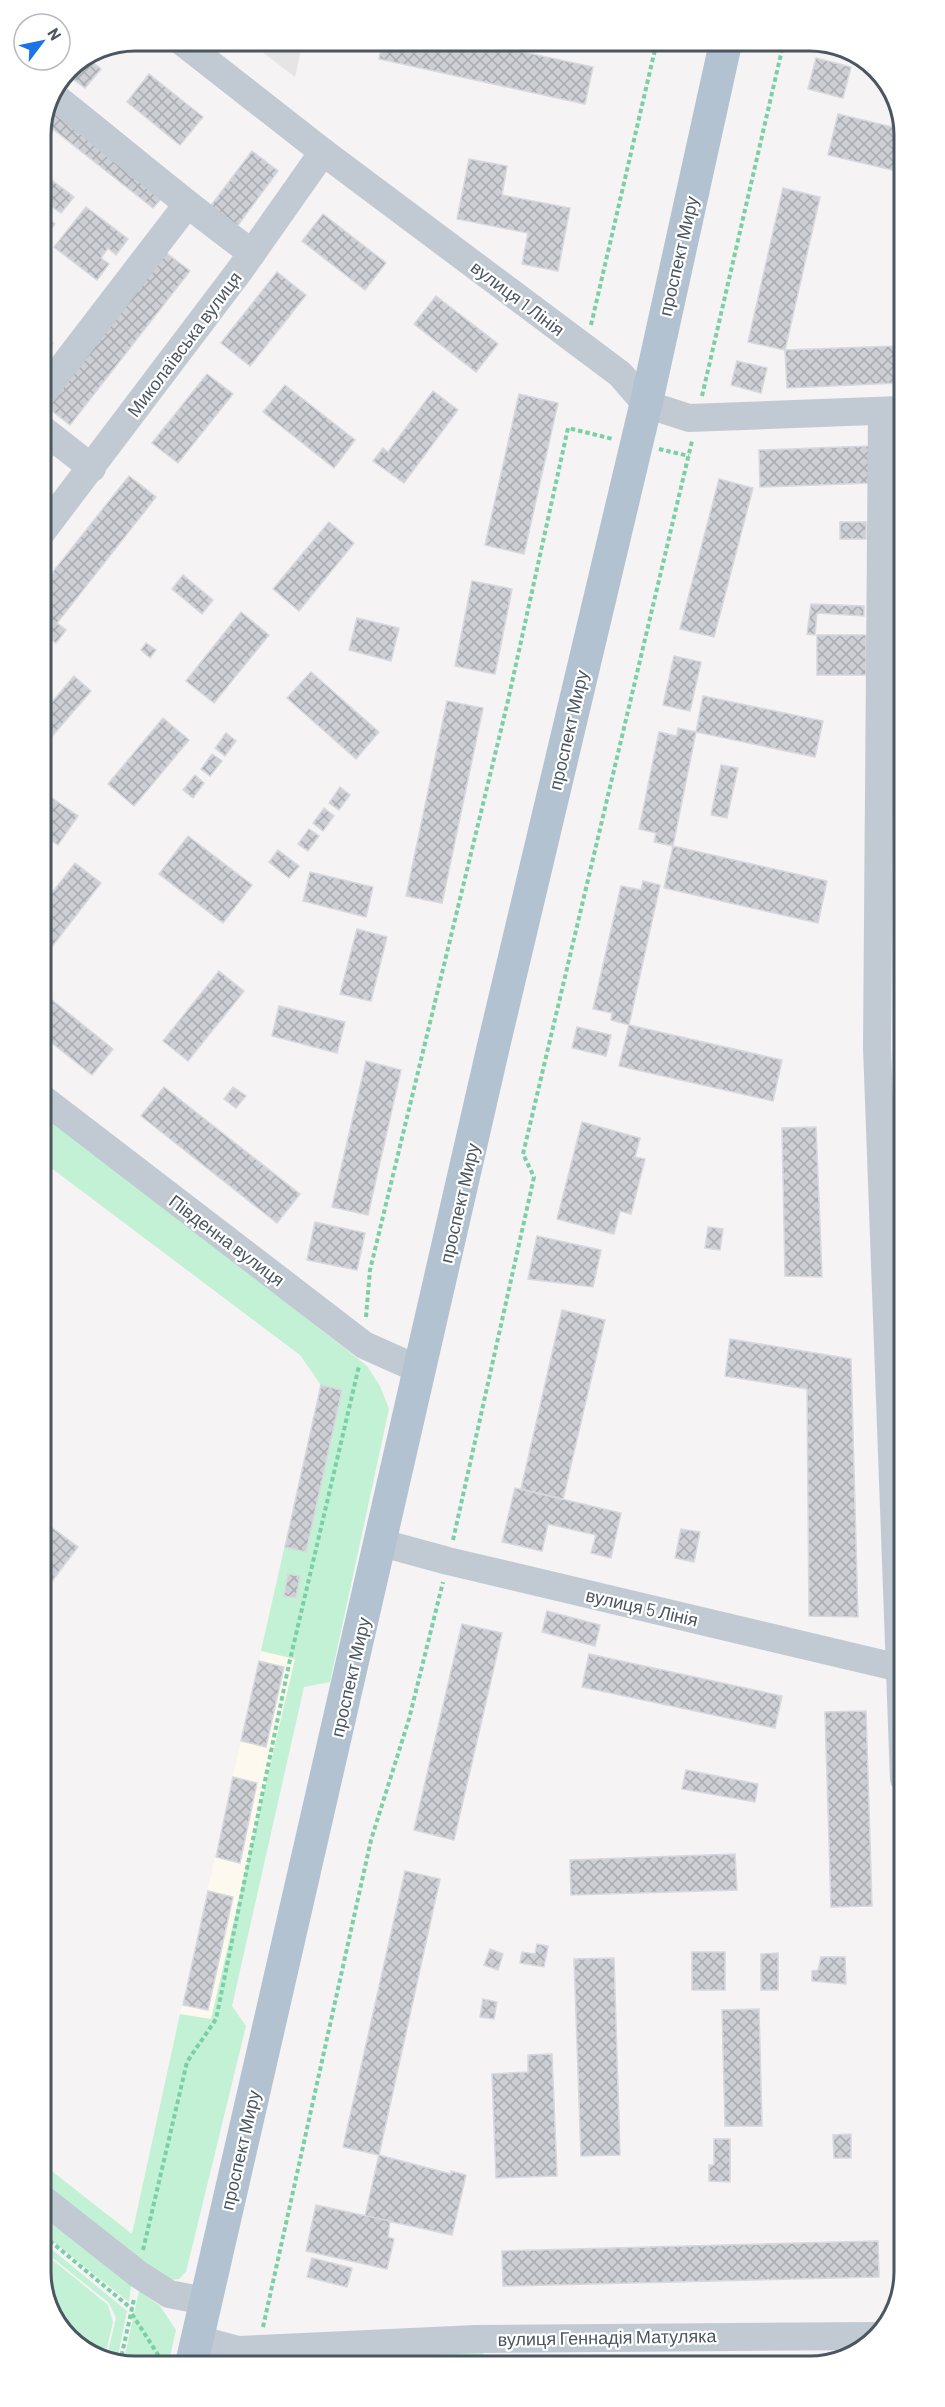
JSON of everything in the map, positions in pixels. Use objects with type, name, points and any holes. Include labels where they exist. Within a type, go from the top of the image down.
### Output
[{"type":"main road","name":"проспект Миру","points":[[183,2355],[205,2301],[646,404],[724,51]]},
{"type":"street","name":"вулиця 1 Лінія","points":[[196,51],[324,152],[620,374],[646,404]]},
{"type":"street","points":[[59,100],[158,179],[186,206],[252,253]]},
{"type":"street","name":"Миколаївська вулиця","points":[[51,520],[252,253],[324,152]]},
{"type":"street","points":[[51,382],[186,206]]},
{"type":"street","points":[[646,404],[689,418],[892,411],[890,1046],[894,1293]]},
{"type":"street","points":[[51,436],[92,468]]},
{"type":"street","name":"Південна вулиця","points":[[51,1105],[364,1344],[420,1370]]},
{"type":"street","name":"вулиця 5 Лінія","points":[[382,1543],[448,1562],[894,1666]]},
{"type":"street","points":[[51,2206],[138,2274],[170,2294],[205,2301]]},
{"type":"street","name":"вулиця Геннадія Матуляка","points":[[183,2355],[238,2350],[476,2339],[864,2336]]},
{"type":"path","points":[[592,325],[655,51]]},
{"type":"path","points":[[261,2336],[371,1840],[409,1719],[448,1562],[534,1177],[523,1154],[689,456],[782,51]]},
{"type":"path","points":[[145,2237],[187,2062],[216,2019],[289,1664],[364,1344],[370,1270],[504,716],[568,428],[615,439]]},
{"type":"path","points":[[656,448],[689,456]]},
{"type":"path","points":[[51,2242],[183,2355]]},
{"type":"shaded area","points":[[261,51],[301,51],[295,77]]},
{"type":"shaded area","points":[[261,1651],[295,1659],[211,2020],[180,2014]]},
{"type":"green space","points":[[51,1116],[367,1366],[380,1386],[389,1409],[330,1682],[304,1687],[232,2006],[246,2026],[186,2272],[179,2279],[169,2280],[51,2192],[51,2170],[132,2234],[180,2014],[211,2019],[295,1659],[261,1651],[321,1385],[300,1355],[51,1168]]},
{"type":"green space","points":[[51,2223],[131,2286],[129,2302],[51,2240]]},
{"type":"green space","points":[[51,2249],[127,2311],[118,2354],[108,2352],[116,2318],[109,2303],[51,2257]]},
{"type":"green space","points":[[51,2259],[108,2305],[113,2322],[106,2351],[84,2339],[68,2323],[55,2299]]},
{"type":"green space","points":[[139,2291],[160,2306],[176,2330],[170,2356],[125,2355]]},
{"type":"green space","points":[[475,2350],[482,2352],[485,2356],[378,2356]]},
{"type":"building","points":[[381,51],[519,51],[593,67],[585,104],[379,59]]},
{"type":"building","points":[[816,58],[851,67],[843,98],[808,89]]},
{"type":"building","points":[[93,62],[101,69],[85,88],[73,79]]},
{"type":"building","points":[[149,74],[203,117],[180,145],[127,102]]},
{"type":"building","points":[[56,108],[165,194],[153,208],[51,128]]},
{"type":"building","points":[[838,114],[893,127],[894,170],[828,155]]},
{"type":"building","points":[[252,151],[278,171],[236,228],[209,208]]},
{"type":"building","points":[[469,159],[507,166],[502,195],[570,208],[558,271],[522,264],[528,233],[457,219]]},
{"type":"building","points":[[51,180],[74,197],[61,213],[51,206]]},
{"type":"building","points":[[783,188],[820,197],[785,350],[748,342]]},
{"type":"building","points":[[86,207],[128,239],[116,255],[108,248],[101,258],[109,264],[97,280],[54,247]]},
{"type":"building","points":[[323,214],[386,263],[365,290],[302,241]]},
{"type":"building","points":[[161,249],[190,271],[70,425],[51,410],[51,391]]},
{"type":"building","points":[[277,272],[306,295],[250,366],[221,343]]},
{"type":"building","points":[[436,296],[498,344],[476,372],[414,324]]},
{"type":"building","points":[[894,346],[894,383],[787,388],[785,350]]},
{"type":"building","points":[[737,361],[767,368],[761,393],[731,385]]},
{"type":"building","points":[[207,374],[233,394],[178,463],[152,443]]},
{"type":"building","points":[[285,385],[355,440],[334,468],[263,412]]},
{"type":"building","points":[[433,391],[458,410],[404,483],[373,461],[383,448],[388,452]]},
{"type":"building","points":[[519,394],[558,403],[524,554],[485,545]]},
{"type":"building","points":[[869,446],[871,483],[760,487],[759,450]]},
{"type":"building","points":[[129,476],[156,497],[57,623],[66,630],[56,643],[51,639],[51,574]]},
{"type":"building","points":[[719,479],[753,488],[714,637],[680,629]]},
{"type":"building","points":[[329,522],[354,543],[299,611],[273,589]]},
{"type":"building","points":[[840,522],[866,522],[866,539],[840,539]]},
{"type":"building","points":[[183,575],[213,600],[202,614],[172,589]]},
{"type":"building","points":[[472,581],[512,589],[495,674],[455,666]]},
{"type":"building","points":[[811,604],[864,606],[864,616],[817,613],[815,635],[807,634]]},
{"type":"building","points":[[241,612],[269,635],[214,703],[186,681]]},
{"type":"building","points":[[357,618],[399,628],[391,661],[349,650]]},
{"type":"building","points":[[817,635],[866,635],[866,675],[817,675]]},
{"type":"building","points":[[146,643],[156,650],[150,658],[141,650]]},
{"type":"building","points":[[674,656],[701,662],[690,711],[663,705]]},
{"type":"building","points":[[894,662],[894,718],[893,718]]},
{"type":"building","points":[[311,672],[379,732],[356,759],[287,698]]},
{"type":"building","points":[[74,676],[91,691],[51,738],[51,703]]},
{"type":"building","points":[[703,696],[823,721],[815,757],[696,732]]},
{"type":"building","points":[[447,701],[483,708],[442,903],[406,896]]},
{"type":"building","points":[[163,718],[189,740],[134,806],[108,784]]},
{"type":"building","points":[[678,728],[696,732],[673,846],[654,842],[656,833],[639,829],[659,732],[677,736]]},
{"type":"building","points":[[226,733],[236,741],[225,756],[215,748]]},
{"type":"building","points":[[212,754],[222,761],[210,776],[201,769]]},
{"type":"building","points":[[890,754],[894,754],[894,789],[892,789]]},
{"type":"building","points":[[721,765],[738,768],[727,818],[711,815]]},
{"type":"building","points":[[195,775],[204,783],[193,798],[183,790]]},
{"type":"building","points":[[340,787],[350,795],[339,810],[329,803]]},
{"type":"building","points":[[51,797],[78,816],[58,845],[51,840]]},
{"type":"building","points":[[891,797],[894,797],[894,816],[891,816]]},
{"type":"building","points":[[324,808],[334,816],[323,831],[313,823]]},
{"type":"building","points":[[309,829],[319,836],[308,851],[298,844]]},
{"type":"building","points":[[188,836],[252,885],[223,923],[159,874]]},
{"type":"building","points":[[673,846],[827,881],[818,923],[664,888]]},
{"type":"building","points":[[278,850],[299,866],[289,878],[269,862]]},
{"type":"building","points":[[75,863],[101,883],[51,948],[51,894]]},
{"type":"building","points":[[310,872],[373,887],[366,917],[303,901]]},
{"type":"building","points":[[643,881],[660,885],[629,1025],[611,1020],[612,1013],[593,1009],[621,886],[641,890]]},
{"type":"building","points":[[357,929],[387,937],[371,1001],[340,994]]},
{"type":"building","points":[[219,971],[244,991],[188,1061],[163,1041]]},
{"type":"building","points":[[51,999],[113,1049],[92,1075],[51,1042]]},
{"type":"building","points":[[279,1006],[345,1022],[337,1053],[272,1036]]},
{"type":"building","points":[[629,1025],[782,1060],[773,1101],[619,1066]]},
{"type":"building","points":[[577,1027],[611,1035],[606,1056],[572,1048]]},
{"type":"building","points":[[366,1061],[401,1070],[368,1215],[332,1207]]},
{"type":"building","points":[[164,1087],[300,1194],[277,1223],[141,1116]]},
{"type":"building","points":[[233,1087],[246,1096],[236,1108],[224,1099]]},
{"type":"building","points":[[582,1122],[640,1138],[635,1157],[645,1159],[631,1214],[620,1211],[614,1234],[557,1219]]},
{"type":"building","points":[[816,1127],[822,1277],[785,1276],[782,1128]]},
{"type":"building","points":[[315,1222],[365,1233],[357,1270],[307,1260]]},
{"type":"building","points":[[708,1227],[723,1229],[720,1250],[705,1248]]},
{"type":"building","points":[[537,1236],[601,1250],[593,1287],[528,1279]]},
{"type":"building","points":[[562,1310],[605,1320],[563,1499],[521,1489]]},
{"type":"building","points":[[730,1339],[851,1359],[858,1617],[809,1616],[807,1389],[725,1376]]},
{"type":"building","points":[[321,1385],[342,1390],[306,1552],[285,1547]]},
{"type":"building","points":[[515,1488],[621,1513],[611,1558],[591,1553],[596,1535],[548,1524],[542,1551],[502,1542]]},
{"type":"building","points":[[51,1527],[78,1547],[51,1582]]},
{"type":"building","points":[[681,1529],[700,1532],[694,1562],[675,1558]]},
{"type":"building","points":[[288,1574],[300,1576],[296,1598],[284,1596]]},
{"type":"building","points":[[547,1611],[600,1625],[595,1646],[542,1632]]},
{"type":"building","points":[[462,1624],[502,1633],[454,1840],[414,1830]]},
{"type":"building","points":[[589,1654],[782,1696],[775,1728],[582,1687]]},
{"type":"building","points":[[259,1661],[284,1667],[266,1747],[241,1741]]},
{"type":"building","points":[[866,1711],[872,1906],[831,1907],[825,1712]]},
{"type":"building","points":[[686,1770],[758,1784],[755,1802],[682,1789]]},
{"type":"building","points":[[233,1777],[257,1783],[240,1863],[216,1857]]},
{"type":"building","points":[[735,1854],[737,1890],[571,1895],[570,1860]]},
{"type":"building","points":[[405,1871],[440,1879],[379,2155],[343,2147]]},
{"type":"building","points":[[208,1891],[233,1897],[208,2010],[183,2005]]},
{"type":"building","points":[[537,1944],[548,1946],[544,1967],[520,1963],[522,1952],[535,1954]]},
{"type":"building","points":[[490,1949],[503,1954],[498,1970],[484,1965]]},
{"type":"building","points":[[692,1952],[725,1952],[725,1990],[692,1990]]},
{"type":"building","points":[[778,1953],[778,1990],[761,1990],[761,1954]]},
{"type":"building","points":[[821,1957],[845,1957],[846,1984],[812,1981],[812,1971],[818,1970]]},
{"type":"building","points":[[614,1958],[620,2155],[581,2156],[574,1959]]},
{"type":"building","points":[[483,1999],[497,2002],[494,2019],[480,2017]]},
{"type":"building","points":[[759,2009],[762,2126],[725,2126],[722,2010]]},
{"type":"building","points":[[552,2054],[557,2176],[496,2178],[492,2074],[528,2072],[528,2055]]},
{"type":"building","points":[[851,2134],[851,2158],[834,2158],[833,2135]]},
{"type":"building","points":[[714,2139],[730,2139],[730,2182],[709,2181],[709,2165],[714,2165]]},
{"type":"building","points":[[379,2155],[451,2174],[451,2171],[466,2175],[452,2235],[365,2216]]},
{"type":"building","points":[[316,2205],[390,2221],[388,2237],[394,2239],[387,2269],[306,2251]]},
{"type":"building","points":[[878,2241],[879,2277],[503,2286],[502,2251]]},
{"type":"building","points":[[312,2258],[352,2268],[347,2287],[307,2277]]}]
